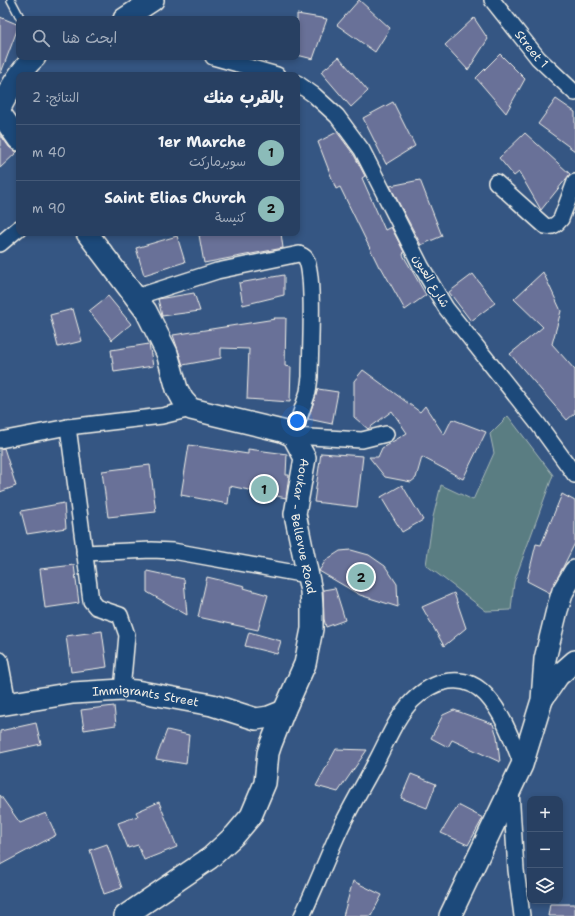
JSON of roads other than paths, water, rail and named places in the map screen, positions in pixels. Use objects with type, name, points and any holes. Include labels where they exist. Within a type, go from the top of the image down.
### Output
[{"type":"street","points":[[129,16],[153,0]]},
{"type":"street","name":"Street 1","points":[[492,0],[538,58],[575,93]]},
{"type":"street","points":[[21,72],[32,60]]},
{"type":"street","points":[[224,60],[266,72]]},
{"type":"street","points":[[0,108],[16,78]]},
{"type":"street","name":"شارع العيون","points":[[300,85],[314,95],[336,116],[362,150],[417,260],[446,308],[538,424],[575,475]]},
{"type":"street","points":[[0,113],[16,136]]},
{"type":"street","points":[[496,182],[545,226],[552,227],[561,219],[575,182]]},
{"type":"street","points":[[0,244],[16,231]]},
{"type":"street","points":[[88,236],[146,311],[167,353],[177,389],[183,400],[191,409]]},
{"type":"street","points":[[136,297],[217,271],[299,254],[303,256],[306,260],[311,284],[310,377],[308,392],[293,436]]},
{"type":"street","points":[[0,440],[68,427],[162,416],[191,409],[282,431],[293,436],[362,440],[386,434]]},
{"type":"street","points":[[68,427],[92,604],[96,607],[120,615],[128,635],[122,690]]},
{"type":"street","name":"Aoukar - Bellevue Road","points":[[284,711],[305,664],[310,646],[312,608],[311,591],[306,575],[295,514],[305,458],[293,436]]},
{"type":"street","points":[[84,553],[152,550],[173,551],[306,575]]},
{"type":"street","points":[[450,916],[511,791],[522,765],[542,700],[545,659],[557,610],[563,591],[575,571]]},
{"type":"street","points":[[0,660],[4,704]]},
{"type":"street","points":[[542,700],[558,676],[575,661]]},
{"type":"street","points":[[302,916],[342,826],[395,726],[412,702],[423,692],[445,680],[458,679],[469,683],[486,695],[499,715],[522,765]]},
{"type":"street","name":"Immigrants Street","points":[[4,704],[73,693],[122,690],[136,691],[212,705],[250,717],[262,719],[284,711]]},
{"type":"street","points":[[125,916],[142,908],[210,858],[235,835],[251,816],[265,783],[268,752],[284,711]]},
{"type":"street","points":[[250,717],[265,739],[268,752]]},
{"type":"street","points":[[511,791],[516,870],[522,916]]},
{"type":"lane","points":[[11,0],[19,16]]},
{"type":"place","name":"1er Marche","points":[[264,489]]},
{"type":"place","name":"Saint Elias Church","points":[[361,577]]}]
